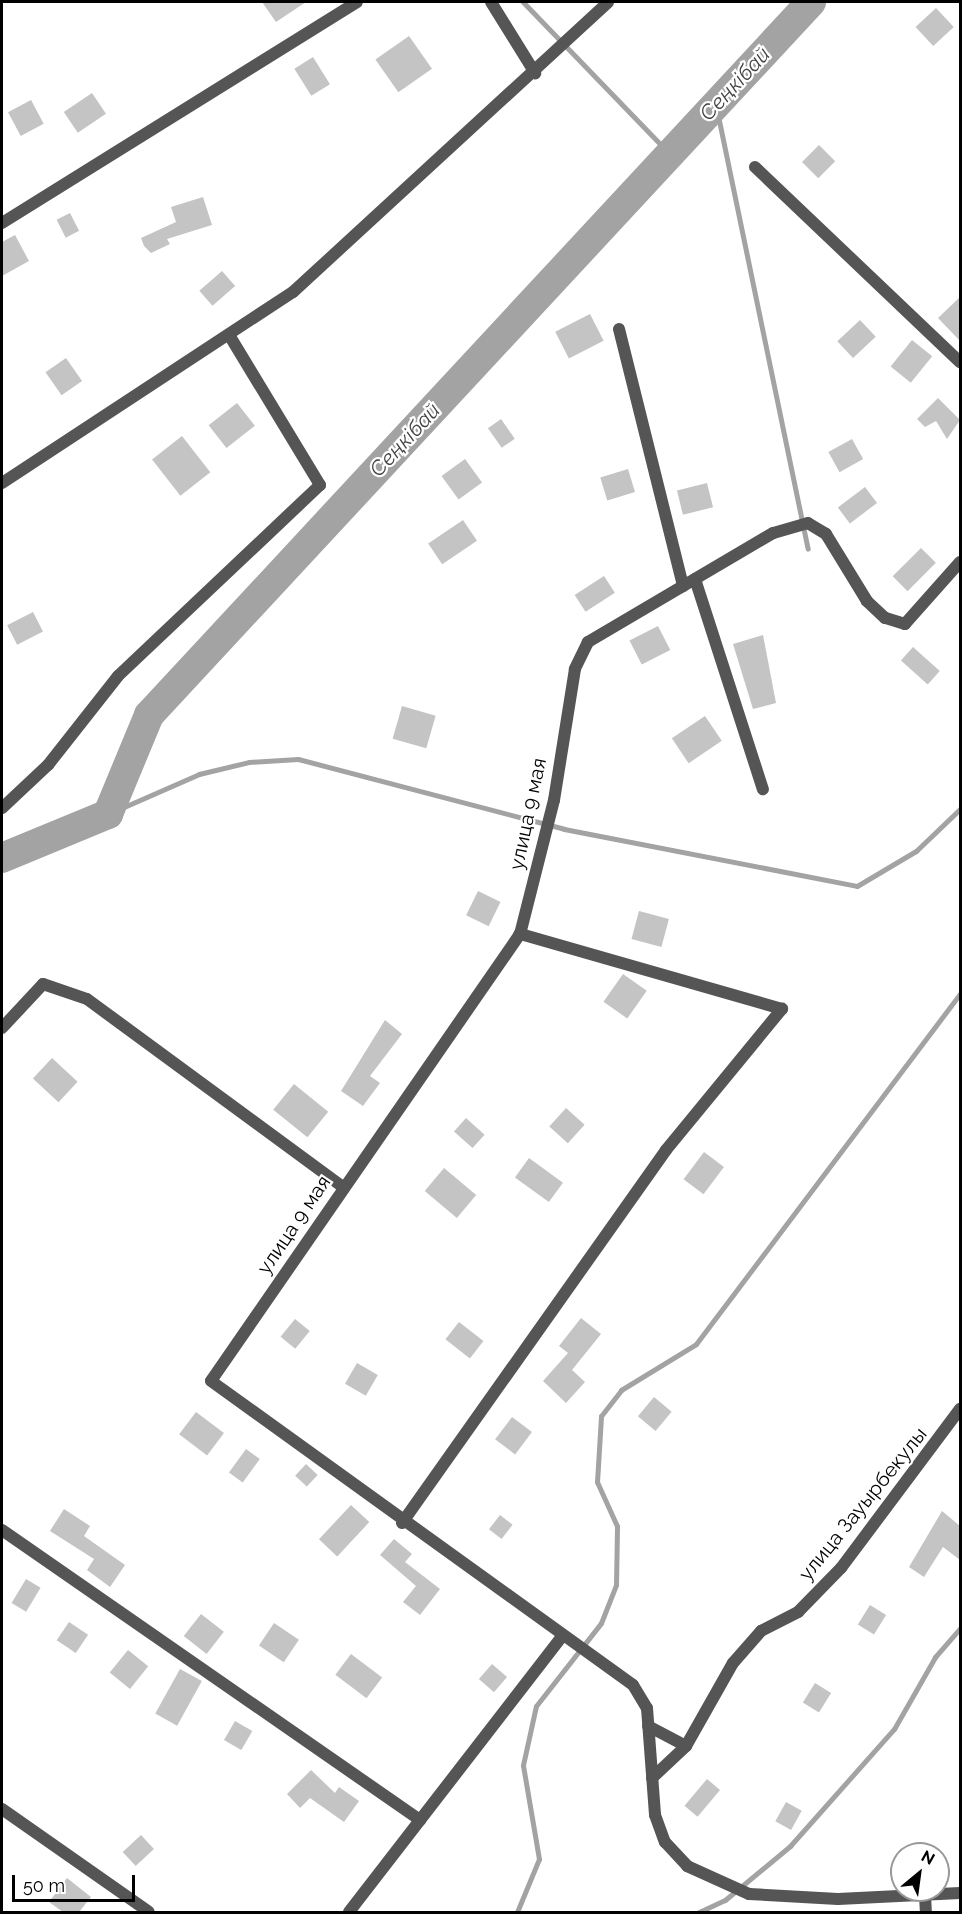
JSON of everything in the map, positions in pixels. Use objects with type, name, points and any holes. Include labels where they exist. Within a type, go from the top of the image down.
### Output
[{"type":"street","points":[[2,223],[357,2]]},
{"type":"street","points":[[492,2],[535,73]]},
{"type":"street","points":[[2,483],[293,292],[535,73],[608,2]]},
{"type":"street","points":[[755,167],[960,362]]},
{"type":"street","points":[[619,329],[683,586]]},
{"type":"street","points":[[2,808],[48,765],[118,676],[320,485],[229,334]]},
{"type":"street","name":"улица 9 мая","points":[[402,1523],[211,1381],[520,934],[554,800],[575,669],[588,642],[773,533],[808,523],[826,534],[867,601],[885,618],[905,624],[960,562]]},
{"type":"street","points":[[695,579],[763,789]]},
{"type":"street","points":[[520,934],[782,1010],[666,1150],[402,1523],[633,1685],[647,1708],[655,1815],[665,1842],[687,1866],[749,1894],[837,1899],[890,1897]]},
{"type":"street","points":[[2,1028],[43,984],[87,999],[343,1187]]},
{"type":"street","name":"улица Зауырбекулы","points":[[652,1778],[687,1746],[733,1663],[761,1631],[798,1612],[841,1568],[960,1409]]},
{"type":"street","points":[[2,1530],[420,1820]]},
{"type":"street","points":[[349,1912],[562,1636]]},
{"type":"street","points":[[648,1726],[687,1746]]},
{"type":"street","points":[[2,1809],[149,1912]]},
{"type":"building","points":[[262,2],[306,2],[276,22]]},
{"type":"building","points":[[936,8],[954,27],[933,46],[916,27]]},
{"type":"building","points":[[409,36],[432,69],[398,92],[375,60]]},
{"type":"building","points":[[313,57],[330,84],[311,96],[294,69]]},
{"type":"building","points":[[92,93],[106,114],[78,133],[64,112]]},
{"type":"building","points":[[31,100],[44,124],[21,136],[8,112]]},
{"type":"building","points":[[819,145],[835,161],[818,178],[802,162]]},
{"type":"building","points":[[203,197],[212,225],[167,239],[170,244],[151,253],[144,246],[141,238],[176,222],[171,207]]},
{"type":"building","points":[[70,213],[79,231],[66,238],[57,220]]},
{"type":"building","points":[[15,235],[29,261],[2,276],[2,242]]},
{"type":"building","points":[[222,271],[235,286],[212,306],[199,291]]},
{"type":"building","points":[[960,297],[960,341],[938,318]]},
{"type":"building","points":[[590,314],[604,341],[569,358],[555,332]]},
{"type":"building","points":[[860,320],[876,337],[853,358],[837,341]]},
{"type":"building","points":[[912,340],[932,356],[911,383],[891,366]]},
{"type":"building","points":[[66,358],[82,381],[62,395],[46,372]]},
{"type":"building","points":[[938,398],[960,420],[947,439],[936,421],[925,427],[917,419]]},
{"type":"building","points":[[237,403],[255,426],[226,448],[209,425]]},
{"type":"building","points":[[501,419],[515,439],[502,448],[488,428]]},
{"type":"building","points":[[182,436],[210,472],[180,496],[152,459]]},
{"type":"building","points":[[852,439],[863,459],[840,472],[828,452]]},
{"type":"building","points":[[465,459],[482,482],[459,500],[442,476]]},
{"type":"building","points":[[628,469],[635,492],[607,500],[600,477]]},
{"type":"building","points":[[707,483],[713,507],[683,515],[677,490]]},
{"type":"building","points":[[865,487],[877,503],[850,523],[838,507]]},
{"type":"building","points":[[463,520],[477,541],[442,564],[428,543]]},
{"type":"building","points":[[921,548],[936,563],[908,591],[893,576]]},
{"type":"building","points":[[604,576],[615,593],[586,612],[575,595]]},
{"type":"building","points":[[33,612],[43,632],[17,645],[7,625]]},
{"type":"building","points":[[658,626],[670,650],[642,665],[629,641]]},
{"type":"building","points":[[763,635],[776,703],[753,709],[733,644]]},
{"type":"building","points":[[913,647],[940,671],[928,684],[901,660]]},
{"type":"building","points":[[402,706],[436,716],[426,748],[393,739]]},
{"type":"building","points":[[705,716],[722,741],[689,763],[672,738]]},
{"type":"building","points":[[478,891],[500,902],[489,926],[466,915]]},
{"type":"building","points":[[639,911],[669,919],[661,947],[631,939]]},
{"type":"building","points":[[623,974],[647,991],[627,1018],[603,1002]]},
{"type":"building","points":[[385,1020],[402,1034],[370,1076],[380,1083],[363,1106],[341,1091]]},
{"type":"building","points":[[52,1058],[78,1082],[59,1102],[33,1078]]},
{"type":"building","points":[[294,1084],[328,1112],[307,1137],[273,1110]]},
{"type":"building","points":[[566,1108],[585,1125],[568,1143],[549,1127]]},
{"type":"building","points":[[466,1118],[485,1135],[473,1148],[454,1131]]},
{"type":"building","points":[[704,1152],[724,1167],[704,1194],[684,1179]]},
{"type":"building","points":[[529,1158],[563,1183],[549,1202],[515,1177]]},
{"type":"building","points":[[444,1168],[476,1195],[457,1218],[425,1191]]},
{"type":"building","points":[[581,1318],[601,1334],[572,1370],[585,1382],[566,1403],[543,1381],[568,1353],[559,1346]]},
{"type":"building","points":[[295,1319],[310,1331],[295,1349],[281,1337]]},
{"type":"building","points":[[459,1322],[483,1341],[470,1358],[445,1339]]},
{"type":"building","points":[[357,1363],[378,1375],[366,1396],[345,1384]]},
{"type":"building","points":[[654,1397],[672,1412],[656,1431],[638,1416]]},
{"type":"building","points":[[196,1412],[224,1433],[207,1455],[179,1434]]},
{"type":"building","points":[[512,1417],[532,1432],[515,1454],[495,1439]]},
{"type":"building","points":[[246,1449],[260,1459],[243,1482],[229,1472]]},
{"type":"building","points":[[306,1464],[318,1475],[307,1487],[295,1476]]},
{"type":"building","points":[[351,1505],[369,1522],[337,1556],[319,1539]]},
{"type":"building","points":[[64,1509],[90,1526],[84,1536],[125,1565],[110,1587],[87,1570],[94,1559],[50,1531]]},
{"type":"building","points":[[942,1511],[960,1526],[960,1560],[943,1547],[924,1577],[909,1567]]},
{"type":"building","points":[[500,1515],[513,1525],[502,1539],[489,1529]]},
{"type":"building","points":[[394,1539],[412,1554],[405,1562],[440,1589],[420,1615],[403,1602],[416,1586],[380,1555]]},
{"type":"building","points":[[26,1579],[41,1588],[26,1612],[12,1603]]},
{"type":"building","points":[[870,1605],[886,1615],[874,1635],[858,1625]]},
{"type":"building","points":[[201,1614],[224,1632],[207,1654],[184,1636]]},
{"type":"building","points":[[69,1622],[88,1635],[76,1653],[57,1640]]},
{"type":"building","points":[[274,1623],[299,1640],[284,1662],[259,1645]]},
{"type":"building","points":[[128,1650],[148,1666],[130,1689],[110,1673]]},
{"type":"building","points":[[351,1654],[382,1677],[366,1698],[335,1675]]},
{"type":"building","points":[[492,1664],[507,1677],[494,1692],[479,1679]]},
{"type":"building","points":[[180,1669],[202,1681],[177,1726],[155,1714]]},
{"type":"building","points":[[815,1683],[831,1693],[819,1713],[803,1703]]},
{"type":"building","points":[[235,1721],[252,1731],[241,1750],[224,1740]]},
{"type":"building","points":[[311,1770],[335,1793],[339,1787],[359,1801],[344,1822],[310,1798],[300,1808],[287,1794]]},
{"type":"building","points":[[707,1779],[720,1790],[698,1817],[685,1806]]},
{"type":"building","points":[[786,1802],[802,1811],[791,1830],[775,1821]]},
{"type":"building","points":[[141,1835],[154,1849],[136,1866],[123,1852]]},
{"type":"building","points":[[67,1878],[91,1897],[79,1912],[63,1912],[49,1902]]},
{"type":"waterway","points":[[523,2],[671,155]]},
{"type":"waterway","name":"Сеңкібай","points":[[2,858],[108,814],[149,715],[811,2]]},
{"type":"waterway","points":[[716,106],[808,549]]},
{"type":"waterway","points":[[108,814],[199,774],[249,762],[298,759],[564,829],[857,886],[916,851],[960,809]]},
{"type":"waterway","points":[[517,1912],[539,1859],[523,1765],[536,1706],[601,1623],[616,1585],[617,1526],[597,1482],[601,1416],[621,1390],[696,1344],[960,994]]},
{"type":"waterway","points":[[699,1912],[725,1900],[790,1846],[894,1729],[935,1657],[960,1628]]}]
